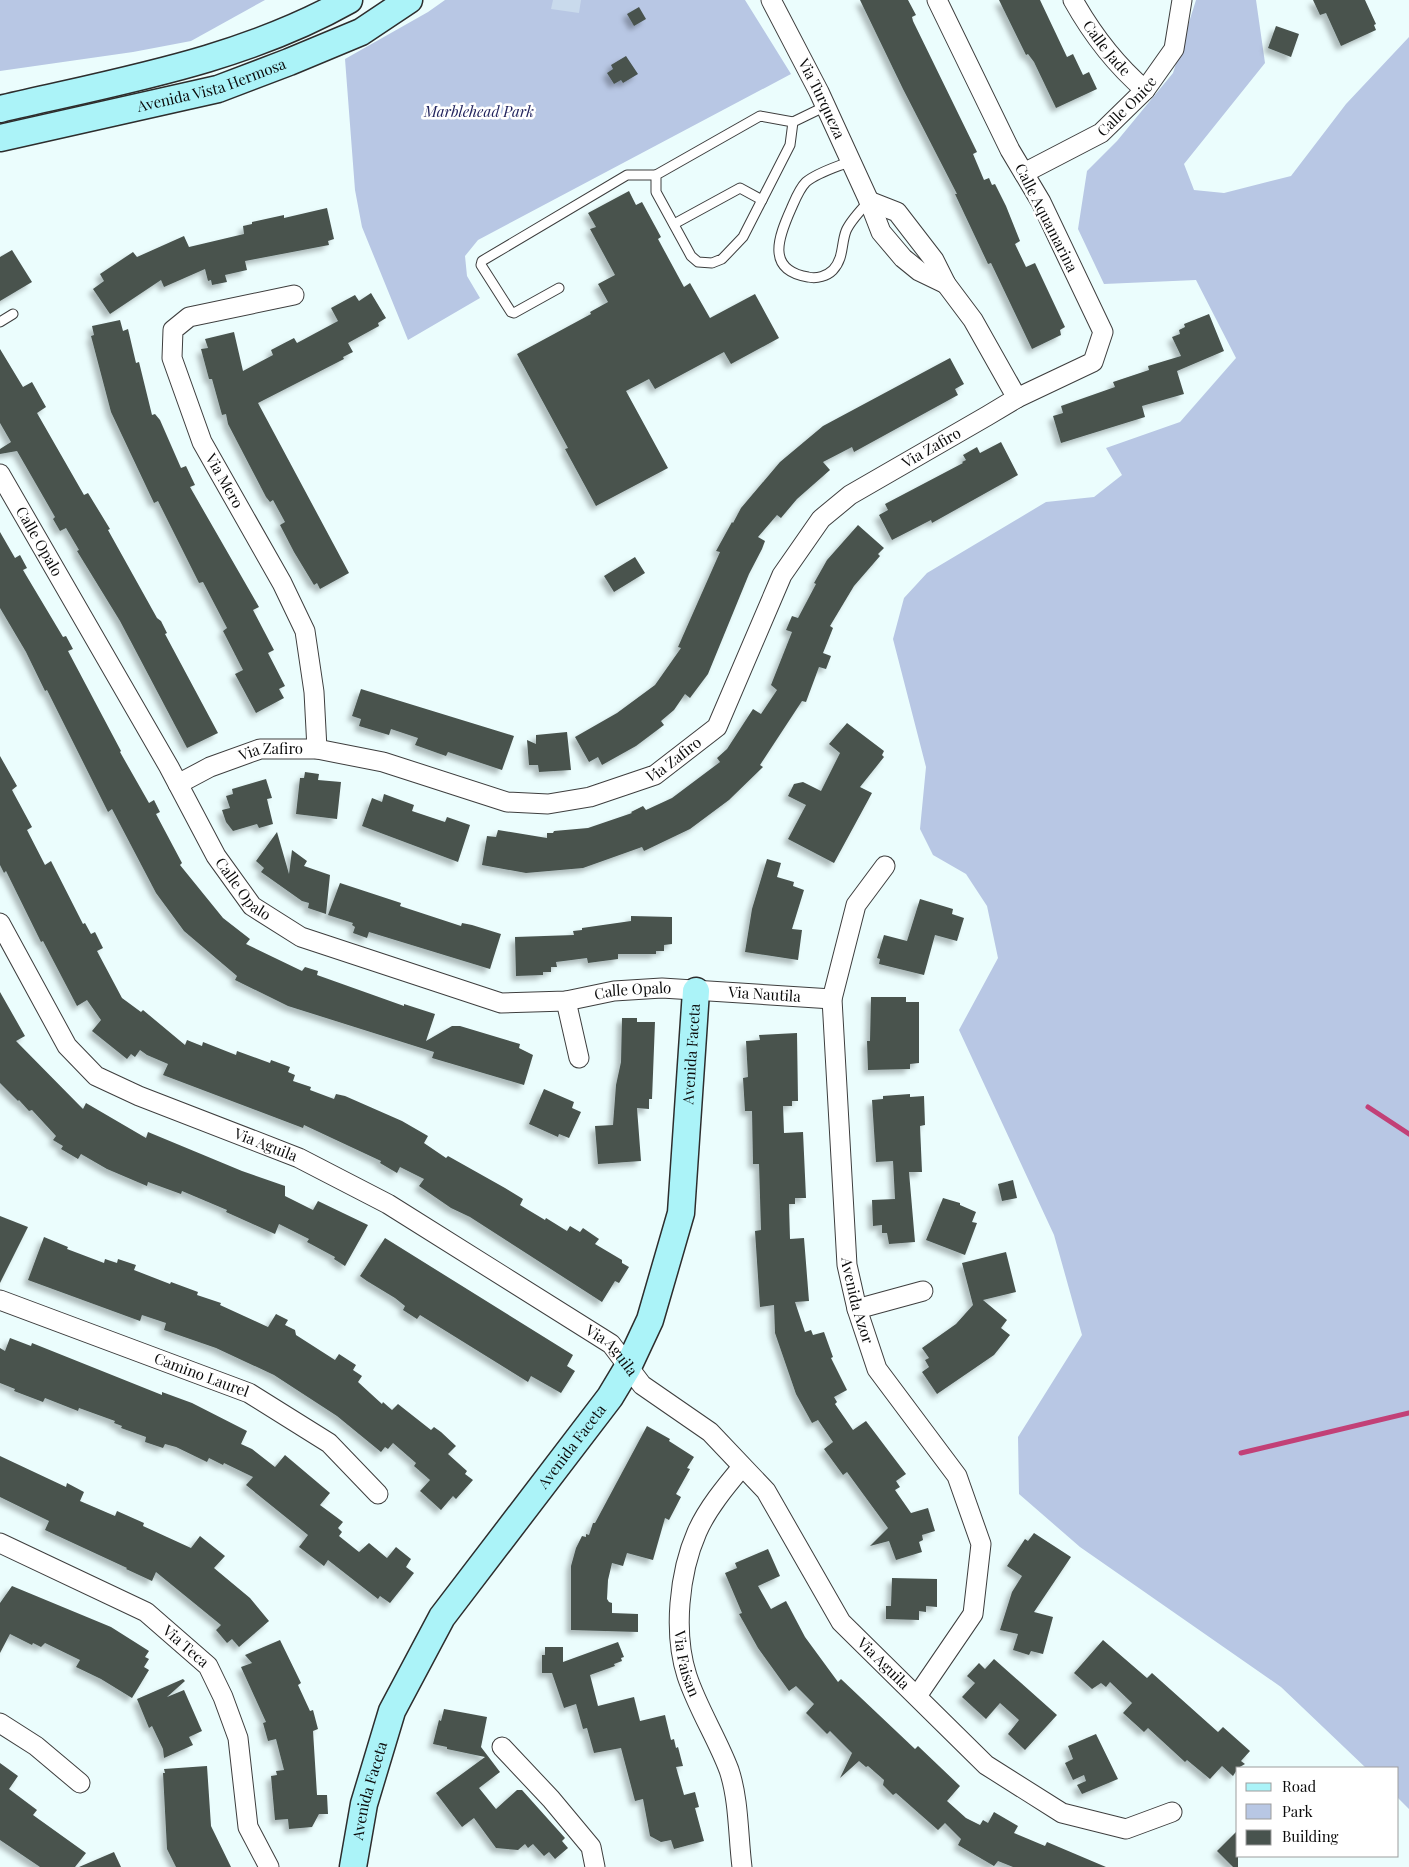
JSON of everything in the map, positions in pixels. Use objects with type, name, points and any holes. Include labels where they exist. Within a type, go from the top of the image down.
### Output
[{"type":"street","name":"Avenida Vista Hermosa","points":[[0,109],[207,61],[276,37],[349,0]]},
{"type":"street","name":"Avenida Vista Hermosa","points":[[0,138],[218,89],[290,62],[361,32],[409,0]]},
{"type":"street","name":"Via Turqueza","points":[[771,0],[826,106],[881,232],[912,251],[919,271],[946,284],[973,320],[1017,398]]},
{"type":"street","name":"Calle Aquamarina","points":[[937,0],[1024,174],[1041,202],[1103,332],[1093,362],[1017,398]]},
{"type":"street","name":"Calle Jade","points":[[1073,0],[1087,25],[1126,74],[1145,90]]},
{"type":"street","name":"Calle Onice","points":[[1024,174],[1101,133],[1145,90],[1174,49],[1182,0]]},
{"type":"street","name":"Via Mero","points":[[294,295],[189,317],[173,330],[172,358],[202,442],[282,583],[305,631],[314,692],[316,749]]},
{"type":"street","name":"Via Zafiro","points":[[178,784],[210,767],[260,749],[316,749],[383,762],[507,802],[548,804],[590,797],[655,775],[717,727],[782,575],[821,518],[850,495],[1017,398]]},
{"type":"street","name":"Calle Opalo","points":[[0,474],[178,784],[216,856],[252,906],[301,937],[501,1002],[566,1001],[614,991],[662,988],[696,990]]},
{"type":"street","name":"Avenida Azor","points":[[885,866],[856,905],[832,999],[847,1265],[857,1309],[877,1369],[957,1476],[981,1544],[974,1614],[917,1696]]},
{"type":"street","name":"Via Aguila","points":[[0,923],[67,1046],[96,1076],[138,1096],[300,1158],[388,1204],[611,1344],[642,1385],[710,1432],[766,1492],[841,1622],[986,1764],[1062,1813],[1126,1828],[1172,1812]]},
{"type":"street","name":"Via Nautila","points":[[696,990],[832,999]]},
{"type":"street","name":"Avenida Faceta","points":[[353,1867],[364,1804],[392,1711],[442,1617],[610,1397],[628,1367],[650,1320],[681,1213],[696,990]]},
{"type":"street","points":[[566,1001],[579,1058]]},
{"type":"street","points":[[857,1309],[923,1291]]},
{"type":"street","name":"Camino Laurel","points":[[0,1300],[249,1393],[329,1443],[378,1494]]},
{"type":"street","name":"Via Faisan","points":[[742,1467],[726,1485],[697,1531],[680,1590],[680,1636],[687,1676],[729,1771],[737,1812],[742,1867]]},
{"type":"street","name":"Via Teca","points":[[0,1543],[146,1612],[208,1666],[223,1697],[238,1738],[248,1827],[268,1867]]},
{"type":"street","points":[[0,1723],[36,1746],[80,1783]]},
{"type":"street","points":[[502,1747],[551,1799],[591,1847],[595,1867]]},
{"type":"lane","points":[[559,288],[514,313],[511,312],[481,265],[482,261],[627,175],[656,175],[760,116],[793,122],[826,106]]},
{"type":"lane","points":[[656,175],[656,192],[691,256],[698,262],[712,263],[722,259],[743,237],[790,144],[793,122]]},
{"type":"lane","points":[[851,161],[818,175],[806,183],[798,193],[778,244],[779,254],[787,269],[810,278],[818,278],[833,270],[843,252],[846,230],[869,201]]},
{"type":"lane","points":[[674,224],[740,188],[762,200]]},
{"type":"lane","points":[[0,322],[13,314]]},
{"type":"green space","points":[[0,0],[265,0],[191,41],[133,52],[0,71]]},
{"type":"green space","name":"Marblehead Park","points":[[445,0],[745,0],[791,74],[478,240],[465,256],[467,276],[480,298],[408,340],[362,227],[355,190],[345,59],[428,12]]},
{"type":"green space","points":[[1196,0],[1256,0],[1265,63],[1184,164],[1194,190],[1224,193],[1291,176],[1346,104],[1409,37],[1409,1809],[1399,1799],[1399,1767],[1365,1767],[1281,1687],[1080,1547],[1019,1494],[1018,1437],[1082,1335],[1054,1235],[959,1030],[998,958],[987,906],[966,874],[933,855],[920,829],[926,767],[893,639],[904,598],[927,573],[1046,502],[1094,497],[1122,475],[1106,448],[1180,422],[1236,358],[1196,280],[1104,284],[1078,229],[1087,171],[1117,141],[1173,73]]},
{"type":"shaded area","points":[[553,0],[581,0],[579,13],[551,9]]},
{"type":"building","points":[[860,0],[908,0],[916,15],[912,17],[913,21],[977,152],[973,154],[984,180],[989,178],[992,185],[995,184],[1020,241],[1015,244],[1026,267],[1035,263],[1065,327],[1060,330],[1061,335],[1032,349],[991,263],[988,264],[955,194],[957,194]]},
{"type":"building","points":[[999,0],[1040,0],[1067,57],[1073,54],[1083,75],[1089,72],[1097,89],[1056,108],[1034,62],[1028,54],[1026,55]]},
{"type":"building","points":[[1313,0],[1365,0],[1376,24],[1374,25],[1376,30],[1341,46],[1326,13],[1320,15]]},
{"type":"building","points":[[639,7],[646,19],[634,26],[627,14]]},
{"type":"building","points":[[1276,26],[1299,34],[1291,57],[1268,48]]},
{"type":"building","points":[[626,56],[638,74],[623,83],[621,80],[614,84],[607,73],[613,69],[611,65]]},
{"type":"building","points":[[629,191],[636,205],[642,202],[661,237],[658,239],[684,287],[690,283],[710,318],[755,294],[779,338],[731,364],[724,352],[655,389],[649,379],[626,391],[668,468],[596,506],[565,449],[568,448],[517,354],[591,314],[590,312],[608,302],[598,284],[615,275],[590,229],[596,227],[588,213]]},
{"type":"building","points":[[327,208],[334,239],[328,241],[329,245],[245,261],[247,270],[225,275],[227,282],[212,285],[211,280],[208,281],[205,269],[164,287],[161,280],[110,314],[93,289],[104,281],[100,274],[133,252],[137,257],[184,236],[189,247],[244,234],[243,226],[252,224],[252,222],[284,215],[284,218]]},
{"type":"building","points":[[12,250],[32,282],[0,301],[0,257]]},
{"type":"building","points":[[371,293],[386,318],[378,323],[379,326],[348,343],[353,352],[343,357],[344,359],[258,403],[349,573],[320,589],[317,583],[314,585],[294,552],[280,525],[285,522],[273,500],[270,502],[266,497],[228,424],[226,414],[222,415],[201,349],[208,348],[205,339],[234,332],[243,371],[273,355],[271,350],[294,338],[297,343],[338,321],[331,308],[355,295],[359,301]]},
{"type":"building","points":[[1209,314],[1224,351],[1177,371],[1184,394],[1142,406],[1145,417],[1061,443],[1053,416],[1063,413],[1061,406],[1115,387],[1113,382],[1149,370],[1148,366],[1181,356],[1172,337],[1180,334],[1179,330],[1185,327],[1184,324]]},
{"type":"building","points":[[120,320],[123,331],[128,329],[136,363],[139,362],[152,415],[155,414],[160,420],[181,468],[186,466],[195,485],[190,487],[259,607],[253,610],[274,650],[268,653],[285,686],[279,689],[284,698],[256,713],[235,674],[243,670],[223,631],[227,628],[203,582],[199,583],[158,501],[154,503],[111,412],[91,336],[94,335],[92,326]]},
{"type":"building","points":[[0,349],[23,387],[32,382],[46,407],[37,413],[84,495],[88,493],[110,529],[108,530],[157,618],[161,621],[167,633],[165,634],[218,733],[187,748],[120,621],[77,551],[79,550],[66,528],[60,531],[53,519],[55,517],[17,451],[0,454],[0,449],[11,442],[0,423]]},
{"type":"building","points":[[950,358],[964,384],[955,389],[958,395],[854,452],[852,447],[823,462],[830,470],[797,499],[781,518],[777,515],[758,537],[765,541],[762,549],[749,574],[708,674],[690,698],[685,694],[674,710],[661,721],[664,725],[636,746],[602,765],[598,757],[589,762],[575,737],[617,713],[655,685],[681,648],[678,647],[720,552],[716,551],[732,522],[741,508],[780,462],[823,426]]},
{"type":"building","points":[[1001,442],[1018,475],[932,523],[931,520],[892,540],[879,515],[888,510],[885,504],[963,463],[966,460],[963,455],[977,447],[980,453]]},
{"type":"building","points":[[858,525],[884,548],[878,554],[880,556],[854,586],[830,626],[833,628],[823,653],[831,656],[826,669],[819,667],[806,702],[802,701],[760,765],[763,767],[729,800],[690,829],[644,851],[642,847],[583,868],[526,873],[482,865],[487,836],[496,837],[498,830],[547,838],[547,833],[553,833],[554,831],[588,828],[632,813],[643,806],[646,810],[672,798],[720,762],[717,758],[727,749],[753,709],[761,714],[777,690],[771,685],[792,632],[786,630],[792,616],[798,618],[827,560]]},
{"type":"building","points":[[0,532],[15,558],[20,555],[27,568],[23,570],[63,637],[66,636],[73,649],[68,651],[120,752],[149,803],[154,800],[160,812],[156,814],[182,863],[180,865],[223,918],[250,939],[246,944],[302,971],[305,967],[318,971],[317,975],[404,1006],[404,1004],[435,1014],[426,1041],[452,1026],[460,1026],[520,1044],[519,1048],[533,1055],[524,1085],[432,1058],[434,1052],[288,1006],[235,980],[237,976],[184,931],[156,893],[112,809],[108,812],[47,690],[45,691],[26,652],[0,608]]},
{"type":"building","points":[[635,557],[645,573],[614,592],[604,576]]},
{"type":"building","points":[[361,689],[514,736],[502,770],[448,752],[446,756],[415,745],[418,738],[391,729],[389,735],[359,726],[361,719],[352,716]]},
{"type":"building","points":[[847,723],[884,751],[882,755],[884,757],[860,787],[872,793],[834,863],[788,839],[806,805],[788,796],[794,784],[803,782],[821,791],[840,753],[829,744]]},
{"type":"building","points":[[567,732],[571,770],[539,772],[538,765],[529,765],[527,740],[536,744],[536,735]]},
{"type":"building","points":[[0,756],[17,786],[12,790],[32,827],[27,830],[45,865],[51,861],[83,924],[85,923],[91,934],[95,932],[103,948],[97,951],[122,998],[141,1012],[143,1010],[185,1045],[187,1040],[202,1046],[203,1042],[236,1055],[237,1051],[270,1063],[271,1060],[290,1067],[288,1072],[295,1075],[293,1081],[311,1087],[310,1090],[334,1099],[336,1094],[345,1096],[402,1121],[428,1136],[424,1143],[446,1158],[448,1156],[523,1199],[520,1205],[545,1220],[546,1218],[567,1231],[570,1226],[580,1232],[583,1228],[599,1239],[595,1244],[622,1260],[622,1263],[629,1267],[619,1283],[615,1281],[602,1302],[419,1186],[424,1179],[400,1167],[397,1173],[380,1163],[381,1161],[304,1125],[303,1128],[163,1075],[168,1064],[140,1050],[135,1057],[131,1054],[127,1059],[92,1031],[101,1020],[87,1000],[77,1006],[43,941],[41,942],[6,871],[4,873],[0,865]]},
{"type":"building","points":[[305,772],[319,774],[318,780],[341,782],[337,819],[296,814],[300,778],[304,778]]},
{"type":"building","points":[[266,779],[272,798],[267,799],[273,824],[259,828],[257,824],[233,831],[226,822],[222,810],[230,808],[226,796],[233,794],[232,789]]},
{"type":"building","points":[[384,794],[414,805],[412,811],[445,822],[447,817],[470,825],[458,862],[362,826],[372,798],[382,802]]},
{"type":"building","points":[[277,832],[289,874],[292,850],[307,861],[304,866],[330,875],[326,914],[308,908],[309,903],[302,901],[261,872],[264,868],[256,861]]},
{"type":"building","points":[[767,859],[781,863],[777,877],[794,882],[793,886],[804,890],[792,929],[802,930],[798,960],[745,952],[752,909]]},
{"type":"building","points":[[340,883],[401,903],[400,906],[461,926],[462,923],[472,925],[501,934],[490,969],[369,932],[367,938],[353,933],[355,927],[352,925],[353,923],[328,915]]},
{"type":"building","points":[[920,899],[953,909],[952,914],[964,918],[957,941],[935,935],[924,975],[879,964],[880,959],[877,958],[884,935],[907,941]]},
{"type":"building","points":[[631,916],[672,917],[672,944],[664,945],[664,951],[656,951],[656,954],[618,954],[618,959],[588,963],[587,958],[556,962],[557,967],[551,967],[551,972],[543,972],[543,975],[516,976],[515,937],[574,935],[573,931],[582,930],[582,928],[631,921]]},
{"type":"building","points":[[0,992],[25,1036],[16,1041],[83,1109],[86,1103],[146,1138],[148,1132],[242,1171],[285,1186],[285,1196],[313,1210],[318,1201],[368,1225],[345,1266],[334,1259],[335,1257],[307,1242],[309,1239],[279,1224],[275,1234],[226,1212],[227,1210],[182,1191],[181,1194],[148,1182],[147,1186],[107,1169],[81,1154],[78,1159],[61,1149],[63,1146],[53,1140],[56,1136],[32,1110],[29,1111],[0,1083]]},
{"type":"building","points":[[871,997],[906,997],[906,1002],[919,1002],[919,1063],[910,1064],[910,1069],[868,1070],[867,1041],[870,1041]]},
{"type":"building","points":[[622,1018],[637,1018],[637,1022],[655,1022],[652,1099],[649,1099],[649,1109],[637,1108],[641,1161],[598,1164],[595,1126],[613,1125],[616,1085],[621,1062]]},
{"type":"building","points":[[797,1033],[798,1101],[792,1101],[792,1106],[783,1106],[784,1133],[803,1132],[806,1198],[795,1198],[795,1204],[789,1204],[790,1239],[804,1238],[809,1301],[795,1302],[805,1332],[811,1330],[813,1335],[824,1332],[833,1357],[831,1358],[847,1390],[834,1397],[837,1402],[835,1404],[853,1430],[866,1421],[906,1474],[896,1481],[900,1487],[895,1490],[911,1513],[928,1508],[935,1531],[922,1535],[923,1540],[919,1542],[922,1552],[896,1560],[889,1541],[870,1546],[888,1528],[847,1472],[843,1475],[824,1449],[833,1442],[818,1420],[812,1423],[796,1394],[775,1333],[774,1305],[760,1307],[755,1231],[761,1230],[759,1164],[753,1164],[752,1111],[745,1111],[743,1078],[748,1077],[746,1041],[760,1040],[759,1035]]},
{"type":"building","points":[[544,1089],[574,1102],[572,1108],[581,1112],[569,1138],[559,1134],[558,1137],[529,1124]]},
{"type":"building","points":[[910,1094],[910,1097],[924,1096],[925,1125],[920,1126],[922,1172],[909,1172],[915,1242],[889,1244],[887,1233],[882,1233],[882,1225],[873,1226],[872,1200],[895,1199],[893,1161],[876,1162],[872,1100],[883,1099],[883,1096]]},
{"type":"building","points":[[1013,1180],[1017,1198],[1002,1201],[998,1184]]},
{"type":"building","points":[[943,1198],[960,1203],[960,1205],[976,1212],[972,1222],[977,1223],[965,1255],[926,1240]]},
{"type":"building","points":[[0,1216],[28,1227],[0,1283]]},
{"type":"building","points":[[44,1237],[68,1247],[67,1249],[104,1263],[105,1259],[117,1263],[118,1259],[136,1265],[134,1270],[170,1284],[171,1282],[198,1292],[197,1295],[221,1303],[220,1305],[268,1327],[276,1314],[288,1320],[285,1325],[295,1330],[296,1335],[335,1360],[339,1354],[356,1365],[353,1370],[362,1376],[358,1382],[382,1404],[383,1402],[392,1410],[398,1404],[431,1430],[434,1427],[441,1432],[456,1446],[448,1454],[467,1471],[465,1474],[473,1480],[456,1499],[453,1496],[441,1510],[420,1491],[430,1480],[414,1466],[416,1463],[393,1443],[388,1449],[385,1447],[381,1452],[337,1416],[274,1375],[216,1348],[164,1330],[166,1323],[142,1315],[140,1321],[28,1280]]},
{"type":"building","points":[[385,1238],[573,1355],[567,1366],[575,1371],[561,1393],[531,1376],[528,1382],[420,1315],[417,1319],[403,1310],[405,1306],[395,1298],[360,1276]]},
{"type":"building","points":[[1006,1252],[1016,1292],[983,1300],[1007,1320],[1001,1328],[1010,1335],[994,1355],[937,1394],[922,1372],[929,1367],[925,1360],[929,1358],[922,1348],[956,1324],[973,1305],[962,1263]]},
{"type":"building","points":[[10,1338],[31,1346],[32,1343],[162,1395],[162,1392],[192,1403],[247,1431],[241,1444],[252,1449],[275,1467],[285,1455],[330,1493],[320,1505],[343,1522],[338,1528],[342,1532],[339,1536],[359,1552],[369,1543],[387,1558],[396,1547],[411,1559],[406,1567],[414,1573],[390,1603],[380,1596],[378,1599],[328,1560],[324,1566],[299,1547],[308,1535],[246,1485],[253,1477],[209,1458],[207,1462],[176,1447],[165,1444],[163,1448],[145,1442],[146,1437],[121,1428],[122,1426],[114,1423],[115,1421],[79,1408],[78,1411],[45,1398],[43,1402],[14,1391],[15,1389],[0,1383],[0,1348],[5,1351]]},
{"type":"building","points":[[647,1426],[670,1439],[669,1441],[694,1457],[687,1468],[690,1469],[676,1494],[681,1497],[669,1520],[665,1518],[653,1560],[627,1553],[623,1566],[612,1563],[608,1580],[607,1599],[612,1603],[612,1613],[638,1614],[638,1632],[571,1630],[571,1566],[576,1548],[582,1536],[586,1537],[586,1534],[589,1535],[593,1523],[595,1523]]},
{"type":"building","points":[[0,1456],[66,1487],[67,1483],[84,1492],[80,1501],[115,1516],[117,1511],[144,1523],[143,1526],[191,1548],[200,1536],[225,1556],[214,1568],[250,1598],[269,1621],[239,1647],[232,1639],[227,1643],[216,1630],[221,1625],[156,1572],[152,1581],[126,1569],[45,1530],[49,1521],[0,1497]]},
{"type":"building","points":[[1034,1533],[1071,1557],[1034,1612],[1053,1617],[1043,1654],[1031,1651],[1029,1655],[1013,1650],[1018,1634],[1000,1630],[1012,1592],[1022,1576],[1007,1566],[1025,1539],[1028,1541]]},
{"type":"building","points":[[768,1549],[780,1576],[758,1586],[771,1609],[786,1601],[805,1637],[838,1682],[841,1679],[915,1749],[918,1746],[960,1786],[947,1801],[966,1818],[980,1825],[983,1820],[988,1823],[994,1812],[1018,1826],[1014,1833],[1045,1846],[1047,1842],[1106,1867],[1013,1867],[998,1861],[994,1866],[958,1845],[961,1839],[945,1823],[938,1830],[896,1793],[893,1795],[883,1785],[884,1780],[868,1766],[866,1767],[859,1761],[840,1778],[852,1753],[830,1731],[827,1734],[806,1713],[814,1704],[796,1686],[789,1691],[758,1648],[739,1614],[742,1613],[725,1573],[737,1568],[735,1563]]},
{"type":"building","points":[[892,1578],[937,1579],[937,1607],[926,1606],[926,1612],[919,1611],[919,1620],[886,1619],[886,1606],[891,1606]]},
{"type":"building","points":[[12,1586],[111,1627],[149,1651],[145,1657],[149,1659],[144,1667],[149,1670],[132,1698],[101,1679],[76,1667],[80,1660],[45,1643],[41,1647],[33,1643],[32,1645],[10,1634],[0,1653],[0,1603]]},
{"type":"building","points":[[280,1640],[301,1683],[298,1685],[310,1711],[313,1710],[318,1729],[313,1731],[317,1795],[327,1795],[328,1814],[319,1814],[312,1827],[289,1829],[288,1819],[275,1820],[271,1776],[277,1775],[276,1771],[284,1770],[276,1739],[268,1741],[263,1723],[266,1722],[241,1667],[252,1663],[245,1655]]},
{"type":"building","points":[[1103,1640],[1147,1678],[1152,1673],[1218,1732],[1223,1727],[1250,1751],[1241,1761],[1245,1764],[1236,1767],[1233,1776],[1222,1766],[1210,1779],[1187,1760],[1185,1762],[1148,1728],[1144,1732],[1123,1713],[1132,1703],[1110,1682],[1106,1687],[1101,1683],[1092,1689],[1074,1673]]},
{"type":"building","points":[[618,1642],[624,1657],[621,1658],[622,1661],[614,1664],[615,1666],[590,1675],[598,1706],[634,1697],[640,1721],[665,1715],[671,1740],[674,1739],[676,1748],[678,1747],[683,1766],[676,1767],[684,1795],[695,1792],[699,1807],[695,1808],[704,1841],[674,1849],[671,1840],[661,1842],[650,1836],[643,1799],[635,1801],[621,1748],[594,1753],[587,1728],[583,1729],[576,1704],[564,1708],[552,1673],[542,1673],[542,1655],[545,1655],[545,1647],[563,1647],[563,1662]]},
{"type":"building","points":[[994,1659],[1057,1715],[1025,1750],[1008,1734],[1019,1720],[1000,1703],[986,1719],[962,1697],[975,1683],[967,1676],[979,1663],[985,1669]]},
{"type":"building","points":[[183,1679],[185,1681],[167,1697],[184,1690],[202,1731],[189,1737],[193,1745],[164,1758],[163,1749],[152,1726],[149,1728],[137,1699]]},
{"type":"building","points":[[444,1709],[487,1717],[481,1747],[500,1772],[479,1788],[496,1809],[517,1790],[522,1790],[565,1838],[562,1841],[568,1848],[555,1859],[549,1852],[544,1856],[533,1844],[528,1848],[525,1844],[518,1850],[496,1848],[474,1818],[462,1827],[436,1793],[485,1757],[433,1744]]},
{"type":"building","points":[[1096,1734],[1118,1779],[1082,1794],[1077,1785],[1086,1781],[1084,1775],[1073,1780],[1065,1763],[1073,1759],[1068,1746]]},
{"type":"building","points":[[0,1763],[18,1776],[9,1789],[37,1810],[33,1815],[86,1853],[75,1867],[40,1867],[0,1840]]},
{"type":"building","points":[[207,1766],[211,1826],[231,1867],[176,1867],[167,1849],[164,1769]]},
{"type":"building","points":[[1236,1832],[1238,1867],[1233,1867],[1217,1851]]},
{"type":"building","points":[[114,1852],[121,1867],[79,1867]]},
{"type":"waterway","points":[[1368,1107],[1409,1134]]},
{"type":"waterway","points":[[1241,1453],[1409,1413]]}]
